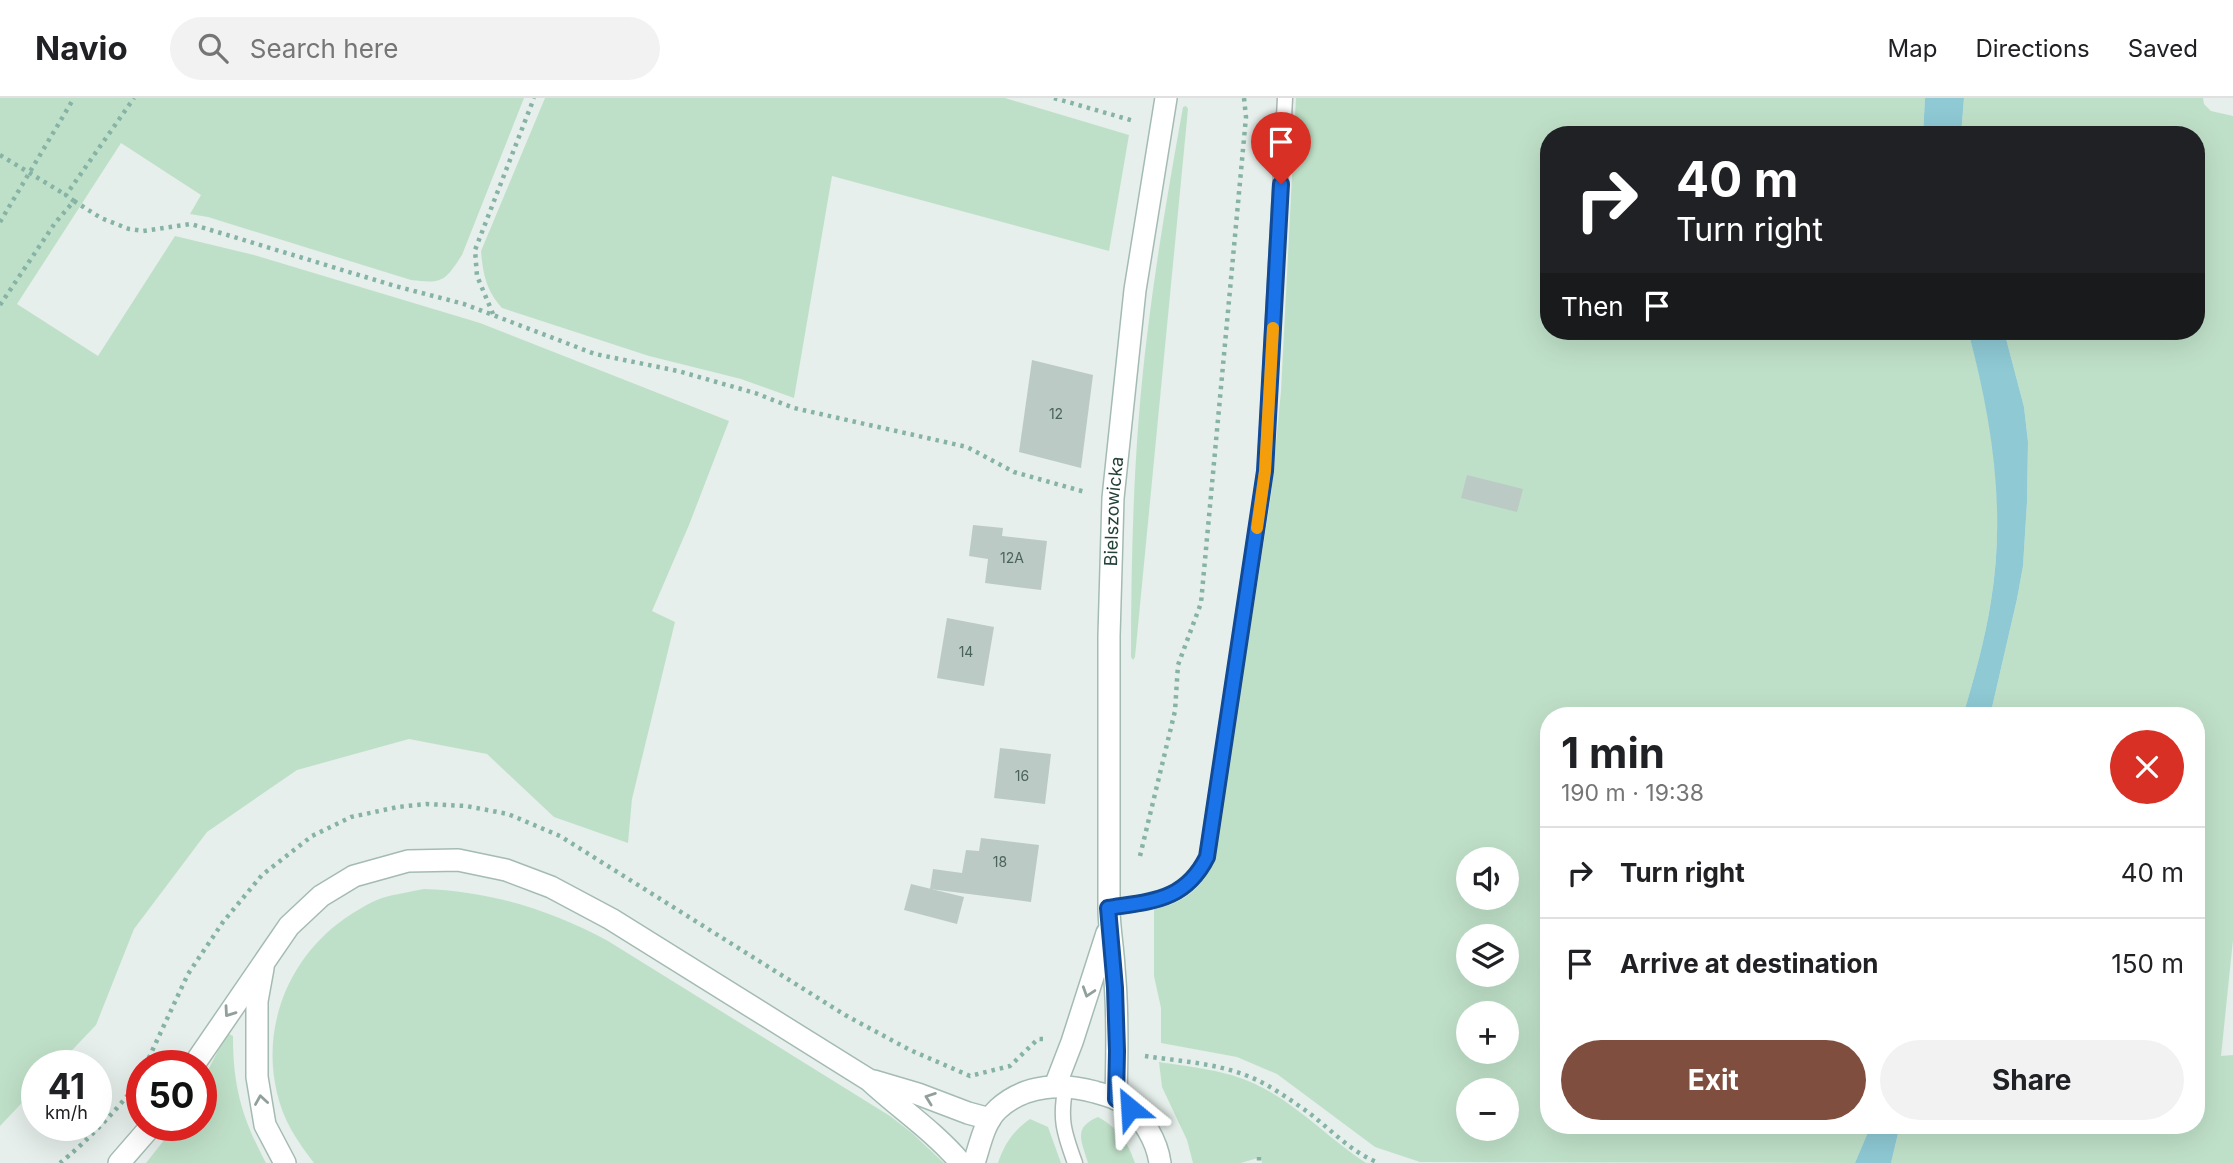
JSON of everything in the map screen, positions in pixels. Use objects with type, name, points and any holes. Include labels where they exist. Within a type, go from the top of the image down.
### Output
[{"type":"main road","name":"Bielszowicka","points":[[1109,918],[1109,636],[1114,498],[1135,290],[1166,98]]},
{"type":"main road","points":[[203,1050],[289,926],[321,896],[354,876],[408,861],[458,860],[506,870],[563,894],[622,926],[869,1080],[938,1139],[961,1163]]},
{"type":"main road","points":[[1060,1086],[1109,918]]},
{"type":"main road","points":[[1109,918],[1115,979],[1116,1099]]},
{"type":"main road","points":[[265,959],[257,1001],[257,1077],[265,1125],[285,1163]]},
{"type":"main road","points":[[869,1080],[990,1119]]},
{"type":"main road","points":[[974,1163],[996,1110],[1035,1089],[1060,1086],[1086,1089],[1116,1099],[1130,1108],[1156,1145],[1160,1163]]},
{"type":"main road","points":[[119,1163],[138,1141]]},
{"type":"lane","points":[[1109,918],[1139,903],[1166,898],[1183,890],[1199,874],[1207,857],[1265,471],[1285,98]]},
{"type":"lane","points":[[1060,1086],[1066,1140],[1075,1163]]},
{"type":"path","points":[[0,222],[74,98]]},
{"type":"path","points":[[66,195],[134,98]]},
{"type":"path","points":[[493,314],[477,276],[475,250],[534,98]]},
{"type":"path","points":[[1054,98],[1160,127]]},
{"type":"path","points":[[1139,903],[1138,863],[1175,711],[1178,665],[1201,603],[1241,167],[1244,98]]},
{"type":"path","points":[[0,155],[101,218],[129,229],[143,231],[191,224],[493,314],[595,354],[678,371],[755,393],[794,408],[967,447],[1014,471],[1114,498]]},
{"type":"path","points":[[0,305],[55,223],[74,201]]},
{"type":"path","points":[[1141,1066],[1142,1056]]},
{"type":"path","points":[[60,1163],[106,1119],[126,1095]]},
{"type":"green space","points":[[0,98],[524,98],[462,255],[442,279],[411,280],[208,217],[190,214],[201,195],[121,143],[17,304],[98,356],[175,236],[254,255],[480,323],[729,421],[652,611],[675,622],[632,799],[628,843],[554,817],[487,754],[409,739],[297,770],[207,832],[134,929],[96,1025],[72,1050],[21,1050],[21,1104],[0,1126]]},
{"type":"green space","points":[[545,98],[1005,98],[1129,135],[1109,251],[832,176],[794,398],[741,379],[649,356],[502,308],[486,281],[481,251]]},
{"type":"green space","points":[[1296,98],[1925,98],[1923,126],[1540,126],[1540,340],[1970,340],[1990,431],[1997,499],[1997,533],[1989,616],[1966,707],[1540,707],[1540,1134],[1867,1134],[1855,1163],[1420,1162],[1375,1147],[1277,1074],[1237,1057],[1161,1043],[1161,1008],[1154,976],[1154,909],[1174,903],[1191,893],[1210,870],[1214,860],[1271,495],[1281,391]]},
{"type":"green space","points":[[1964,98],[2203,98],[2204,104],[2211,111],[2233,116],[2233,940],[2221,1056],[2233,1055],[2233,1163],[1891,1163],[1898,1134],[2205,1134],[2205,707],[1992,707],[2023,566],[2027,502],[2028,442],[2024,407],[2006,340],[2205,340],[2205,126],[1962,126]]},
{"type":"green space","points":[[1183,107],[1188,109],[1133,660],[1133,533],[1143,369],[1164,217]]},
{"type":"green space","points":[[424,889],[472,894],[519,904],[564,920],[608,941],[890,1116],[944,1163],[314,1163],[291,1130],[277,1093],[273,1043],[284,996],[308,953],[344,919],[382,898]]},
{"type":"green space","points":[[229,1034],[233,1036],[240,1102],[266,1163],[146,1163],[163,1141],[217,1141],[217,1053]]},
{"type":"green space","points":[[1159,1062],[1220,1072],[1255,1084],[1284,1101],[1366,1163],[1262,1163],[1261,1157],[1241,1163],[1193,1163],[1187,1140],[1162,1087]]},
{"type":"green space","points":[[1098,1117],[1121,1136],[1135,1163],[1088,1163],[1082,1131],[1090,1121]]},
{"type":"green space","points":[[1030,1119],[1048,1127],[1061,1163],[998,1163],[1010,1138]]},
{"type":"water","points":[[1925,98],[1964,98],[1962,126],[1923,126]]},
{"type":"water","points":[[1970,340],[2006,340],[2024,407],[2028,442],[2023,566],[1992,707],[1966,707],[1989,616],[1997,533],[1997,499],[1990,431]]},
{"type":"water","points":[[1867,1134],[1898,1134],[1891,1163],[1855,1163]]},
{"type":"building","points":[[1032,360],[1093,375],[1081,468],[1019,452]]},
{"type":"building","points":[[1467,475],[1523,489],[1517,512],[1461,498]]},
{"type":"building","points":[[973,525],[1003,528],[1002,536],[1047,541],[1041,590],[985,583],[988,559],[969,556]]},
{"type":"building","points":[[947,618],[994,627],[984,686],[937,678]]},
{"type":"building","points":[[1000,748],[1051,754],[1045,804],[994,798]]},
{"type":"building","points":[[981,838],[1039,845],[1031,902],[930,889],[933,869],[962,873],[966,850],[979,851]]},
{"type":"building","points":[[911,884],[964,897],[957,924],[904,910]]},
{"type":"slow traffic","points":[[1257,528],[1265,471],[1273,328]]},
{"type":"route","points":[[1130,1108],[1116,1099],[1115,988],[1108,908],[1166,898],[1183,890],[1199,874],[1207,857],[1265,471],[1281,184]]}]
